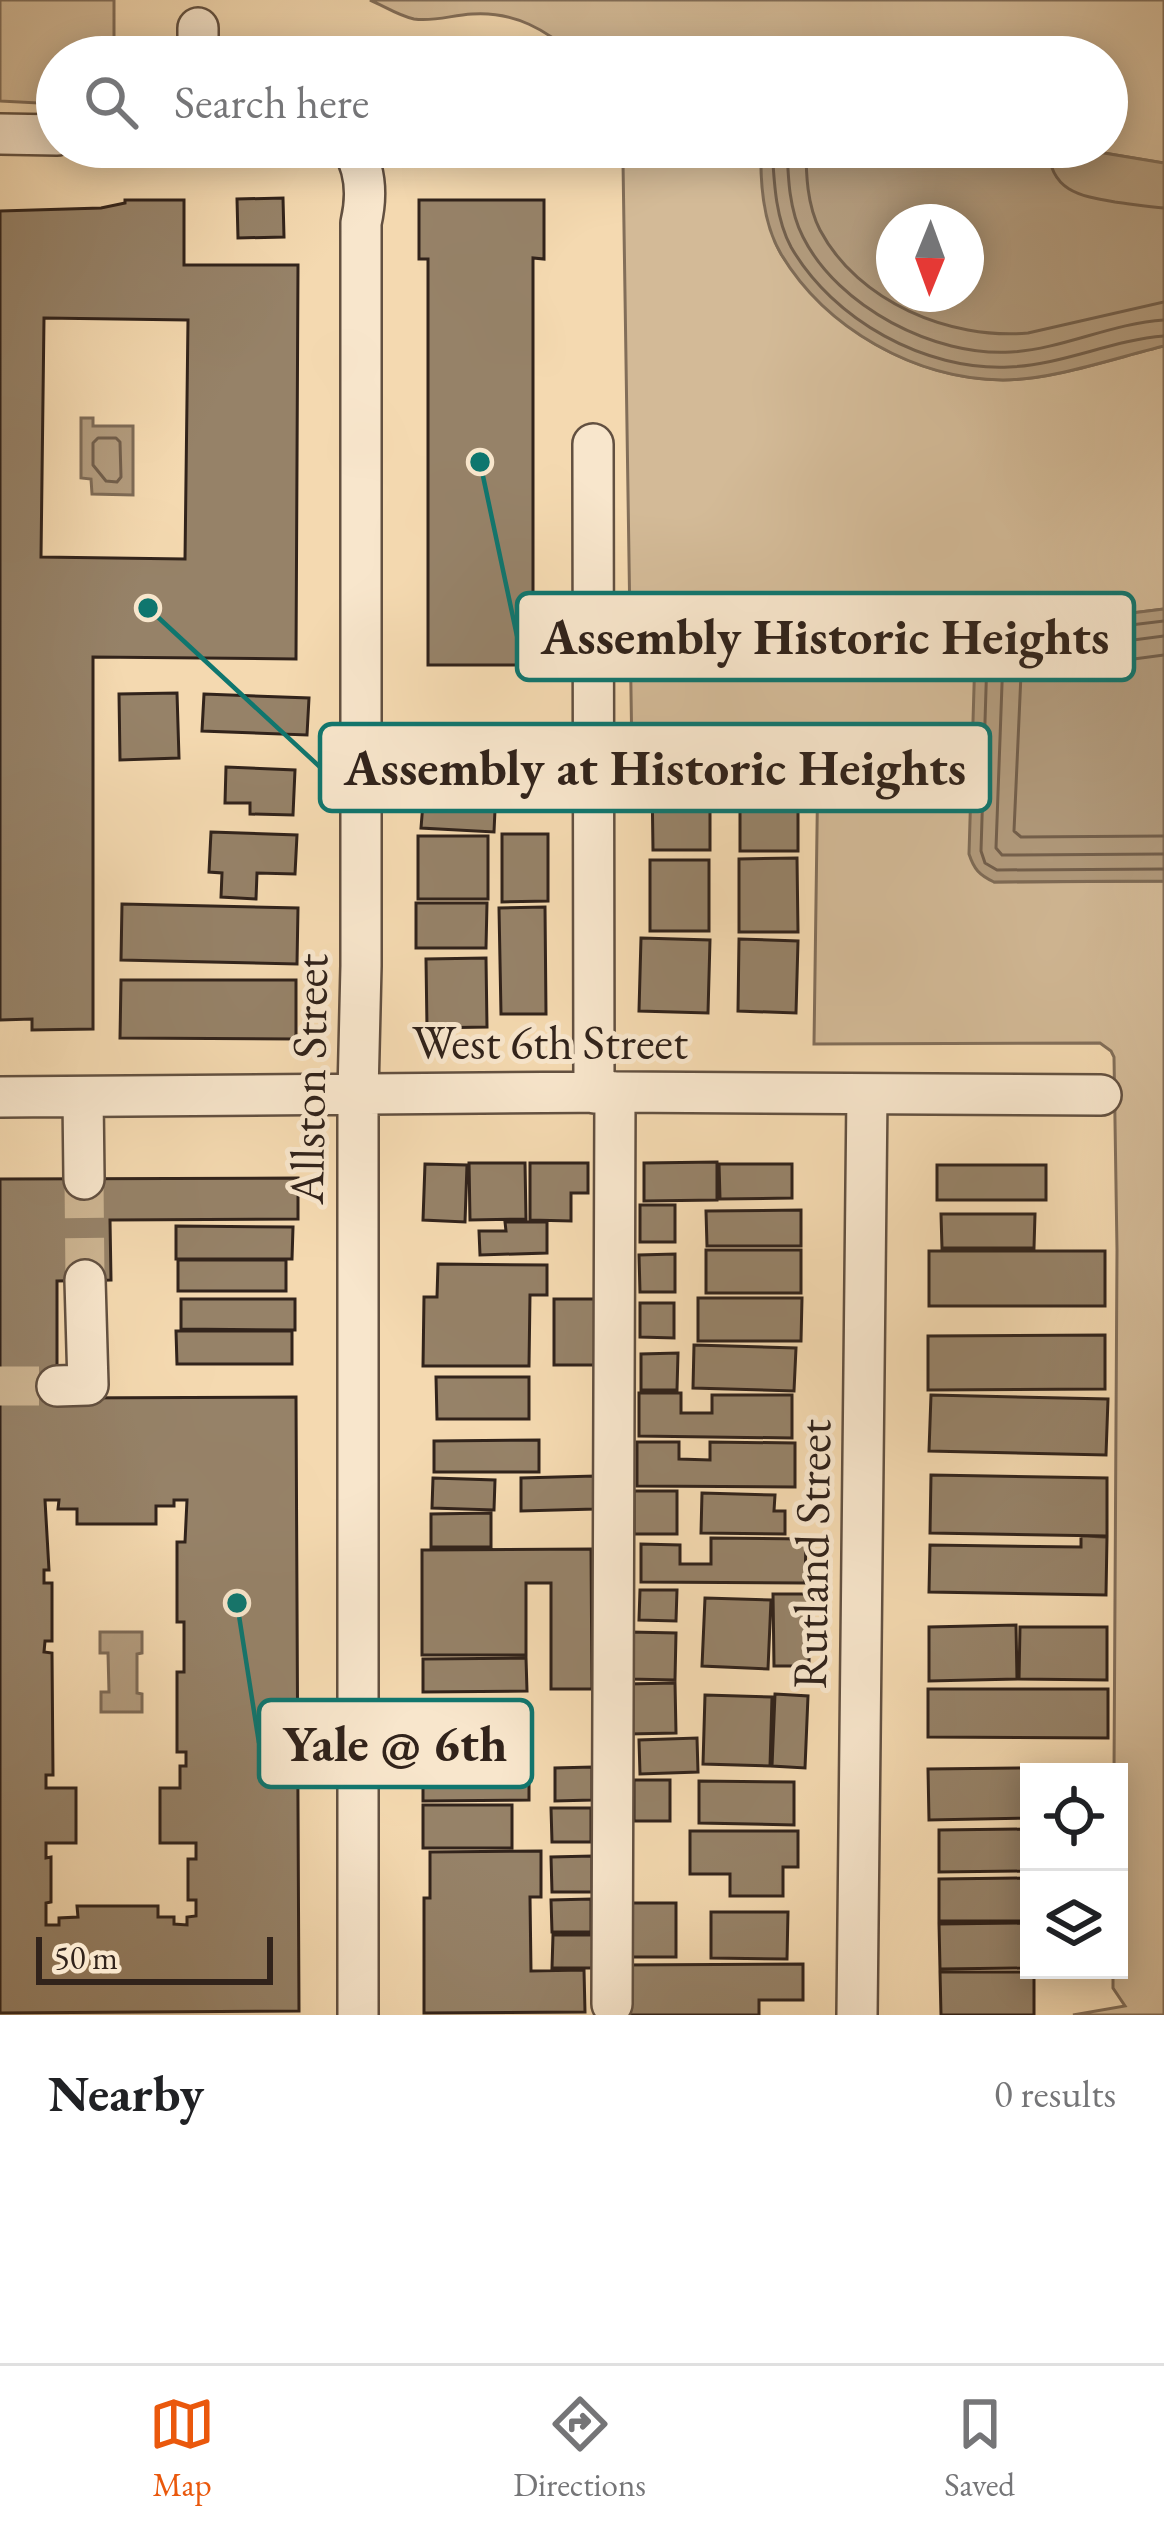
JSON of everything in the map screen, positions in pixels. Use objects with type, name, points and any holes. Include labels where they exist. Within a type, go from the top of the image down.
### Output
[{"type":"street","points":[[0,134],[36,135]]},
{"type":"street","name":"Allston Street","points":[[358,2015],[361,168]]},
{"type":"street","points":[[593,444],[613,2003]]},
{"type":"street","name":"West 6th Street","points":[[0,1097],[604,1092],[1101,1095]]},
{"type":"street","name":"Rutland Street","points":[[857,2015],[867,1094]]},
{"type":"street","points":[[82,1097],[84,1179]]},
{"type":"street","points":[[57,1386],[88,1385],[85,1280]]},
{"type":"shaded area","points":[[0,0],[114,0],[114,36],[36,36],[36,103],[0,101]]},
{"type":"shaded area","points":[[370,0],[1164,0],[1164,163],[1128,157],[1128,36],[551,36],[502,16],[429,20],[397,13]]},
{"type":"shaded area","points":[[623,168],[762,168],[769,222],[787,264],[850,327],[922,366],[975,378],[1022,379],[1164,346],[1164,609],[993,630],[995,882],[1164,881],[1164,2015],[1073,2015],[1125,2006],[1113,1988],[1113,1979],[1128,1979],[1128,1763],[1114,1763],[1114,1057],[1100,1043],[814,1044],[818,759],[632,758]]},
{"type":"water","points":[[1128,157],[1164,163],[1164,346],[1022,379],[938,370],[876,345],[848,327],[800,281],[770,229],[762,168],[1128,168]]},
{"type":"water","points":[[81,418],[93,418],[93,426],[133,426],[133,495],[92,494],[91,479],[81,478]]},
{"type":"water","points":[[1164,609],[1164,881],[994,882],[984,877],[969,854],[979,641],[993,630]]},
{"type":"water","points":[[100,1632],[142,1632],[137,1693],[142,1694],[142,1712],[101,1712],[101,1692],[109,1692],[108,1653],[100,1653]]},
{"type":"building","points":[[283,198],[284,237],[238,238],[237,199]]},
{"type":"building","points":[[184,200],[184,265],[298,265],[296,659],[93,657],[93,1029],[32,1030],[32,1019],[0,1020],[0,211]],"holes":[[[44,318],[188,320],[185,559],[41,557]]]},
{"type":"building","points":[[419,200],[544,200],[544,259],[533,258],[533,665],[428,665],[428,259],[419,259]]},
{"type":"building","points":[[177,693],[179,758],[120,760],[119,694]]},
{"type":"building","points":[[204,694],[309,698],[307,735],[202,731]]},
{"type":"building","points":[[226,767],[295,770],[293,815],[250,814],[250,803],[225,803]]},
{"type":"building","points":[[652,778],[710,778],[710,850],[653,850]]},
{"type":"building","points":[[740,779],[798,779],[798,851],[740,851]]},
{"type":"building","points":[[485,799],[510,800],[509,811],[495,810],[494,832],[421,828],[423,803],[484,806]]},
{"type":"building","points":[[211,832],[297,835],[295,874],[257,873],[256,899],[221,897],[222,873],[209,872]]},
{"type":"building","points":[[502,834],[548,834],[548,901],[502,902]]},
{"type":"building","points":[[418,836],[488,836],[488,899],[418,899]]},
{"type":"building","points":[[797,858],[798,932],[739,932],[739,859]]},
{"type":"building","points":[[650,860],[709,860],[709,931],[650,931]]},
{"type":"building","points":[[416,903],[487,903],[486,948],[416,948]]},
{"type":"building","points":[[122,904],[298,908],[297,964],[121,960]]},
{"type":"building","points":[[545,907],[546,1014],[501,1014],[499,908]]},
{"type":"building","points":[[641,938],[710,940],[708,1013],[639,1011]]},
{"type":"building","points":[[739,939],[798,941],[796,1013],[738,1011]]},
{"type":"building","points":[[486,958],[487,1027],[427,1028],[426,959]]},
{"type":"building","points":[[121,980],[296,980],[296,1039],[120,1038]]},
{"type":"building","points":[[717,1162],[717,1200],[644,1201],[644,1163]]},
{"type":"building","points":[[469,1163],[525,1163],[526,1219],[470,1220]]},
{"type":"building","points":[[530,1163],[588,1163],[588,1193],[571,1193],[571,1221],[530,1220]]},
{"type":"building","points":[[425,1164],[467,1165],[465,1222],[423,1220]]},
{"type":"building","points":[[719,1164],[792,1164],[792,1198],[720,1199]]},
{"type":"building","points":[[937,1165],[1046,1165],[1046,1200],[937,1200]]},
{"type":"building","points":[[298,1178],[298,1219],[110,1220],[111,1280],[57,1281],[57,1398],[296,1397],[299,2011],[0,2013],[0,1179]],"holes":[[[45,1500],[59,1500],[58,1509],[77,1509],[77,1524],[156,1524],[156,1506],[187,1500],[185,1542],[177,1542],[177,1622],[184,1622],[184,1672],[177,1672],[177,1752],[186,1752],[186,1766],[180,1766],[180,1788],[160,1788],[160,1843],[196,1843],[196,1859],[188,1859],[188,1900],[196,1900],[196,1916],[187,1917],[187,1925],[174,1924],[174,1917],[158,1917],[158,1906],[77,1906],[78,1917],[59,1918],[59,1925],[46,1925],[46,1903],[51,1902],[51,1857],[46,1858],[46,1843],[76,1843],[76,1788],[46,1788],[46,1775],[53,1775],[52,1653],[44,1652],[45,1641],[52,1641],[52,1583],[44,1583],[44,1570],[49,1570]]]},
{"type":"building","points":[[640,1205],[675,1205],[675,1242],[640,1242]]},
{"type":"building","points":[[801,1210],[801,1246],[707,1246],[706,1211]]},
{"type":"building","points":[[941,1214],[1035,1214],[1034,1248],[942,1248]]},
{"type":"building","points":[[505,1222],[547,1222],[547,1253],[480,1255],[479,1231],[506,1231]]},
{"type":"building","points":[[176,1226],[293,1227],[292,1259],[176,1259]]},
{"type":"building","points":[[706,1250],[801,1250],[801,1293],[706,1293]]},
{"type":"building","points":[[929,1251],[1105,1251],[1105,1306],[929,1306]]},
{"type":"building","points":[[675,1254],[675,1292],[640,1292],[639,1255]]},
{"type":"building","points":[[178,1260],[286,1260],[286,1291],[178,1291]]},
{"type":"building","points":[[438,1264],[547,1265],[547,1295],[530,1295],[529,1366],[423,1366],[424,1297],[437,1297]]},
{"type":"building","points":[[698,1298],[802,1298],[801,1341],[698,1341]]},
{"type":"building","points":[[181,1299],[295,1299],[295,1330],[181,1329]]},
{"type":"building","points":[[554,1299],[597,1299],[597,1365],[554,1365]]},
{"type":"building","points":[[640,1303],[674,1303],[674,1338],[640,1337]]},
{"type":"building","points":[[176,1331],[292,1331],[292,1364],[177,1364]]},
{"type":"building","points":[[1105,1335],[1105,1389],[928,1390],[928,1336]]},
{"type":"building","points":[[694,1345],[796,1348],[794,1391],[693,1388]]},
{"type":"building","points":[[678,1353],[677,1390],[641,1390],[641,1354]]},
{"type":"building","points":[[436,1377],[529,1377],[529,1419],[437,1419]]},
{"type":"building","points":[[639,1393],[681,1393],[681,1413],[712,1413],[712,1395],[792,1395],[792,1438],[639,1436]]},
{"type":"building","points":[[931,1395],[1108,1399],[1106,1455],[929,1451]]},
{"type":"building","points":[[539,1440],[539,1472],[434,1472],[434,1441]]},
{"type":"building","points":[[637,1442],[679,1442],[679,1459],[710,1460],[710,1442],[795,1443],[795,1487],[637,1486]]},
{"type":"building","points":[[931,1475],[1107,1478],[1107,1536],[930,1533]]},
{"type":"building","points":[[595,1476],[595,1509],[521,1511],[521,1478]]},
{"type":"building","points":[[433,1478],[495,1480],[494,1510],[432,1508]]},
{"type":"building","points":[[634,1491],[677,1491],[677,1534],[634,1534]]},
{"type":"building","points":[[702,1493],[775,1495],[774,1511],[785,1511],[785,1534],[701,1533]]},
{"type":"building","points":[[491,1513],[491,1547],[431,1547],[431,1514]]},
{"type":"building","points":[[1081,1536],[1107,1537],[1106,1595],[929,1592],[930,1545],[1081,1547]]},
{"type":"building","points":[[711,1538],[806,1539],[805,1583],[641,1582],[641,1544],[680,1545],[680,1564],[711,1564]]},
{"type":"building","points":[[591,1549],[592,1689],[551,1689],[551,1583],[526,1583],[526,1655],[422,1655],[422,1550]]},
{"type":"building","points":[[640,1590],[677,1590],[676,1621],[639,1620]]},
{"type":"building","points":[[773,1594],[809,1594],[809,1666],[774,1666]]},
{"type":"building","points":[[705,1598],[771,1600],[768,1669],[702,1666]]},
{"type":"building","points":[[1016,1625],[1017,1679],[929,1681],[929,1627]]},
{"type":"building","points":[[1020,1627],[1107,1627],[1107,1680],[1019,1679]]},
{"type":"building","points":[[630,1632],[676,1633],[675,1680],[629,1679]]},
{"type":"building","points":[[526,1658],[527,1691],[423,1692],[423,1659]]},
{"type":"building","points":[[675,1683],[676,1733],[629,1734],[628,1684]]},
{"type":"building","points":[[928,1689],[1108,1689],[1108,1738],[928,1737]]},
{"type":"building","points":[[775,1694],[808,1696],[805,1768],[772,1766]]},
{"type":"building","points":[[705,1695],[772,1697],[770,1766],[703,1764]]},
{"type":"building","points":[[697,1738],[698,1772],[640,1774],[639,1740]]},
{"type":"building","points":[[423,1766],[529,1766],[529,1800],[423,1801]]},
{"type":"building","points":[[592,1767],[592,1800],[555,1801],[555,1768]]},
{"type":"building","points":[[1020,1768],[1020,1818],[929,1820],[928,1769]]},
{"type":"building","points":[[634,1780],[670,1780],[670,1821],[634,1821]]},
{"type":"building","points":[[699,1781],[794,1782],[794,1825],[699,1823]]},
{"type":"building","points":[[423,1805],[512,1805],[512,1848],[423,1848]]},
{"type":"building","points":[[551,1808],[591,1808],[591,1842],[552,1842]]},
{"type":"building","points":[[1020,1829],[1020,1871],[939,1872],[939,1830]]},
{"type":"building","points":[[690,1831],[798,1831],[798,1867],[783,1867],[783,1896],[730,1896],[730,1874],[690,1874]]},
{"type":"building","points":[[541,1851],[541,1897],[530,1897],[531,1971],[584,1970],[585,2012],[424,2013],[424,1898],[430,1898],[430,1852]]},
{"type":"building","points":[[592,1856],[592,1892],[552,1892],[551,1857]]},
{"type":"building","points":[[1020,1878],[1020,1921],[939,1921],[939,1879]]},
{"type":"building","points":[[591,1899],[591,1932],[552,1932],[551,1900]]},
{"type":"building","points":[[626,1903],[676,1903],[676,1957],[627,1957]]},
{"type":"building","points":[[711,1912],[788,1912],[787,1959],[711,1958]]},
{"type":"building","points":[[1020,1923],[1020,1968],[940,1969],[939,1924]]},
{"type":"building","points":[[553,1935],[593,1935],[593,1968],[552,1968]]},
{"type":"building","points":[[803,1964],[803,2000],[759,2000],[759,2015],[622,2015],[622,1965]]},
{"type":"building","points":[[940,1972],[1020,1972],[1020,1979],[1034,1979],[1034,2015],[941,2015]]},
{"type":"tunnel","points":[[84,1179],[85,1280]]},
{"type":"tunnel","points":[[0,1386],[57,1386]]},
{"type":"place","name":"Assembly Historic Heights","points":[[480,462]]},
{"type":"place","name":"Assembly at Historic Heights","points":[[148,608]]},
{"type":"place","name":"Yale @ 6th","points":[[237,1603]]}]
